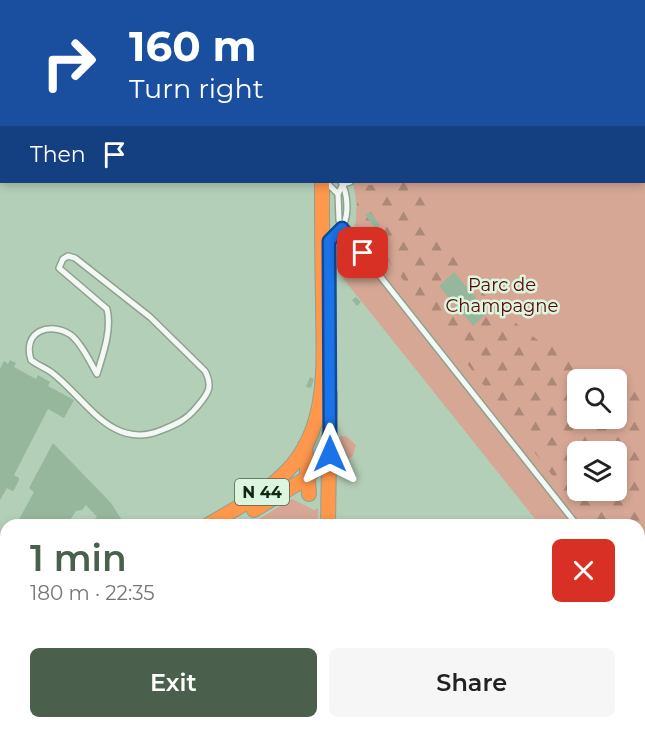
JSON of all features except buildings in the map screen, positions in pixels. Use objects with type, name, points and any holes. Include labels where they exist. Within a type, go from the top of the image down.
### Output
[{"type":"main road","points":[[328,519],[329,241],[332,187]]},
{"type":"main road","name":"N 44","points":[[217,519],[279,480],[307,442],[319,412],[332,187]]},
{"type":"main road","points":[[307,442],[309,494]]},
{"type":"main road","name":"N 44","points":[[239,519],[308,478],[330,454]]},
{"type":"street","points":[[307,442],[320,444],[330,454]]},
{"type":"street","points":[[309,494],[328,480]]},
{"type":"lane","points":[[329,241],[342,228],[346,218],[346,198],[332,187]]},
{"type":"lane","points":[[332,187],[342,228],[572,519]]},
{"type":"lane","points":[[68,256],[75,258],[150,317],[205,371],[210,380],[208,393],[186,420],[157,432],[124,433],[111,427],[50,372],[31,360],[28,351],[29,341],[46,329],[69,334],[76,340],[97,374],[106,342],[109,319],[107,309],[59,268],[63,259],[68,256]]},
{"type":"green space","name":"Parc de Champagne","points":[[353,183],[645,183],[645,519],[535,519],[338,272],[337,250],[351,235],[357,211]]},
{"type":"green space","points":[[384,183],[414,183],[419,186],[429,216],[464,267],[461,280],[470,291],[476,286],[504,314],[539,341],[587,362],[586,369],[567,369],[567,429],[627,429],[627,371],[645,374],[645,519],[585,519],[572,501],[627,501],[627,441],[567,441],[567,495],[356,218],[357,204],[364,186]]},
{"type":"green space","points":[[340,436],[346,436],[356,445],[352,457],[347,460],[340,460]]},
{"type":"green space","points":[[292,499],[314,510],[318,508],[318,519],[259,519]]},
{"type":"traffic: slow","points":[[218,519],[249,501],[287,471],[301,453],[318,413],[322,391],[324,346],[322,183]]},
{"type":"traffic: slow","points":[[328,519],[330,394]]},
{"type":"traffic: slow","points":[[305,446],[309,494]]},
{"type":"traffic: slow","points":[[254,510],[305,479],[330,454]]},
{"type":"route","points":[[330,454],[329,241],[342,228],[363,253]]}]
